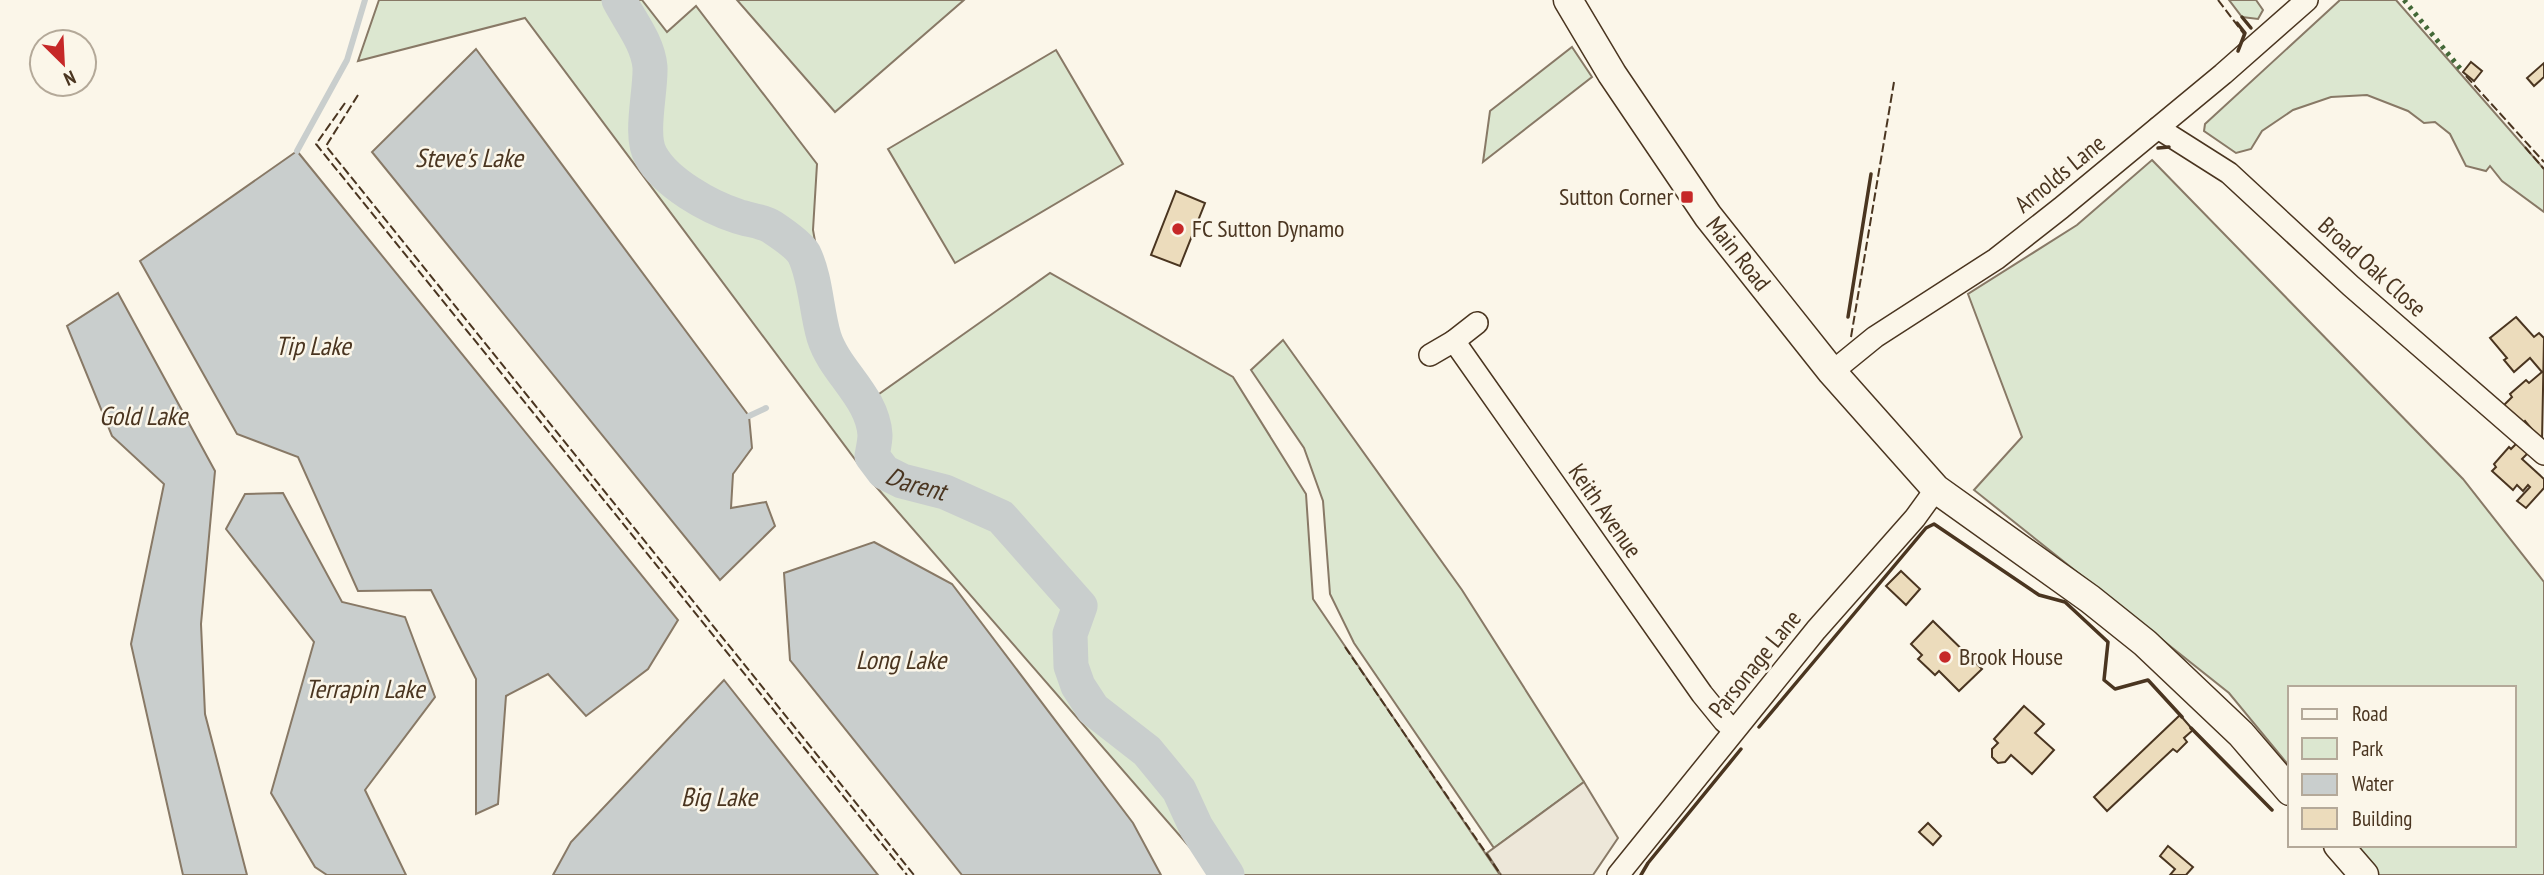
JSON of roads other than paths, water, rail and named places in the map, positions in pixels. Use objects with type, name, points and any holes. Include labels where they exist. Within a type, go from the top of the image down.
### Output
[{"type":"main road","name":"Main Road","points":[[1568,0],[1612,74],[1691,193],[1832,372],[1936,489],[2090,599],[2145,643],[2241,734],[2288,789]]},
{"type":"main road","points":[[2340,847],[2364,875]]},
{"type":"street","name":"Arnolds Lane","points":[[1832,372],[1875,337],[1996,258],[2101,177],[2307,0]]},
{"type":"street","name":"Broad Oak Close","points":[[2158,128],[2229,173],[2351,286],[2544,454]]},
{"type":"street","points":[[1430,355],[1477,323]]},
{"type":"street","name":"Keith Avenue","points":[[1454,341],[1702,694],[1734,730]]},
{"type":"street","name":"Parsonage Lane","points":[[1618,875],[1816,630],[1915,518],[1936,489]]},
{"type":"water","name":"Steve's Lake","points":[[476,49],[749,416],[752,448],[733,474],[731,508],[766,502],[775,526],[720,580],[372,152]]},
{"type":"water","name":"Tip Lake","points":[[297,151],[678,620],[648,669],[586,716],[548,674],[506,696],[498,804],[476,814],[476,679],[431,590],[358,591],[298,457],[237,434],[140,261]]},
{"type":"water","name":"Gold Lake","points":[[118,293],[215,471],[201,624],[205,714],[247,875],[183,875],[131,644],[164,484],[112,436],[67,326]]},
{"type":"water","name":"Terrapin Lake","points":[[283,493],[342,602],[405,617],[435,697],[365,790],[406,875],[327,875],[315,867],[271,793],[314,642],[226,529],[245,494]]},
{"type":"water","name":"Long Lake","points":[[874,542],[952,584],[1133,823],[1161,875],[962,875],[790,660],[784,573]]},
{"type":"water","name":"Big Lake","points":[[724,680],[878,875],[553,875],[571,842]]},
{"type":"waterway","points":[[297,151],[347,60],[365,0]]},
{"type":"waterway","name":"Darent","points":[[619,0],[649,58],[646,137],[651,156],[667,176],[701,200],[726,212],[768,225],[790,239],[802,251],[811,274],[821,327],[829,350],[861,397],[873,421],[875,435],[872,456],[884,472],[902,481],[945,492],[1001,517],[1080,606],[1070,634],[1071,666],[1078,686],[1093,709],[1147,751],[1179,790],[1196,827],[1227,875]]},
{"type":"waterway","points":[[749,416],[766,408]]},
{"type":"place","name":"Sutton Corner","points":[[1687,197]]},
{"type":"place","name":"FC Sutton Dynamo","points":[[1178,229]]},
{"type":"place","name":"Brook House","points":[[1945,657]]}]
